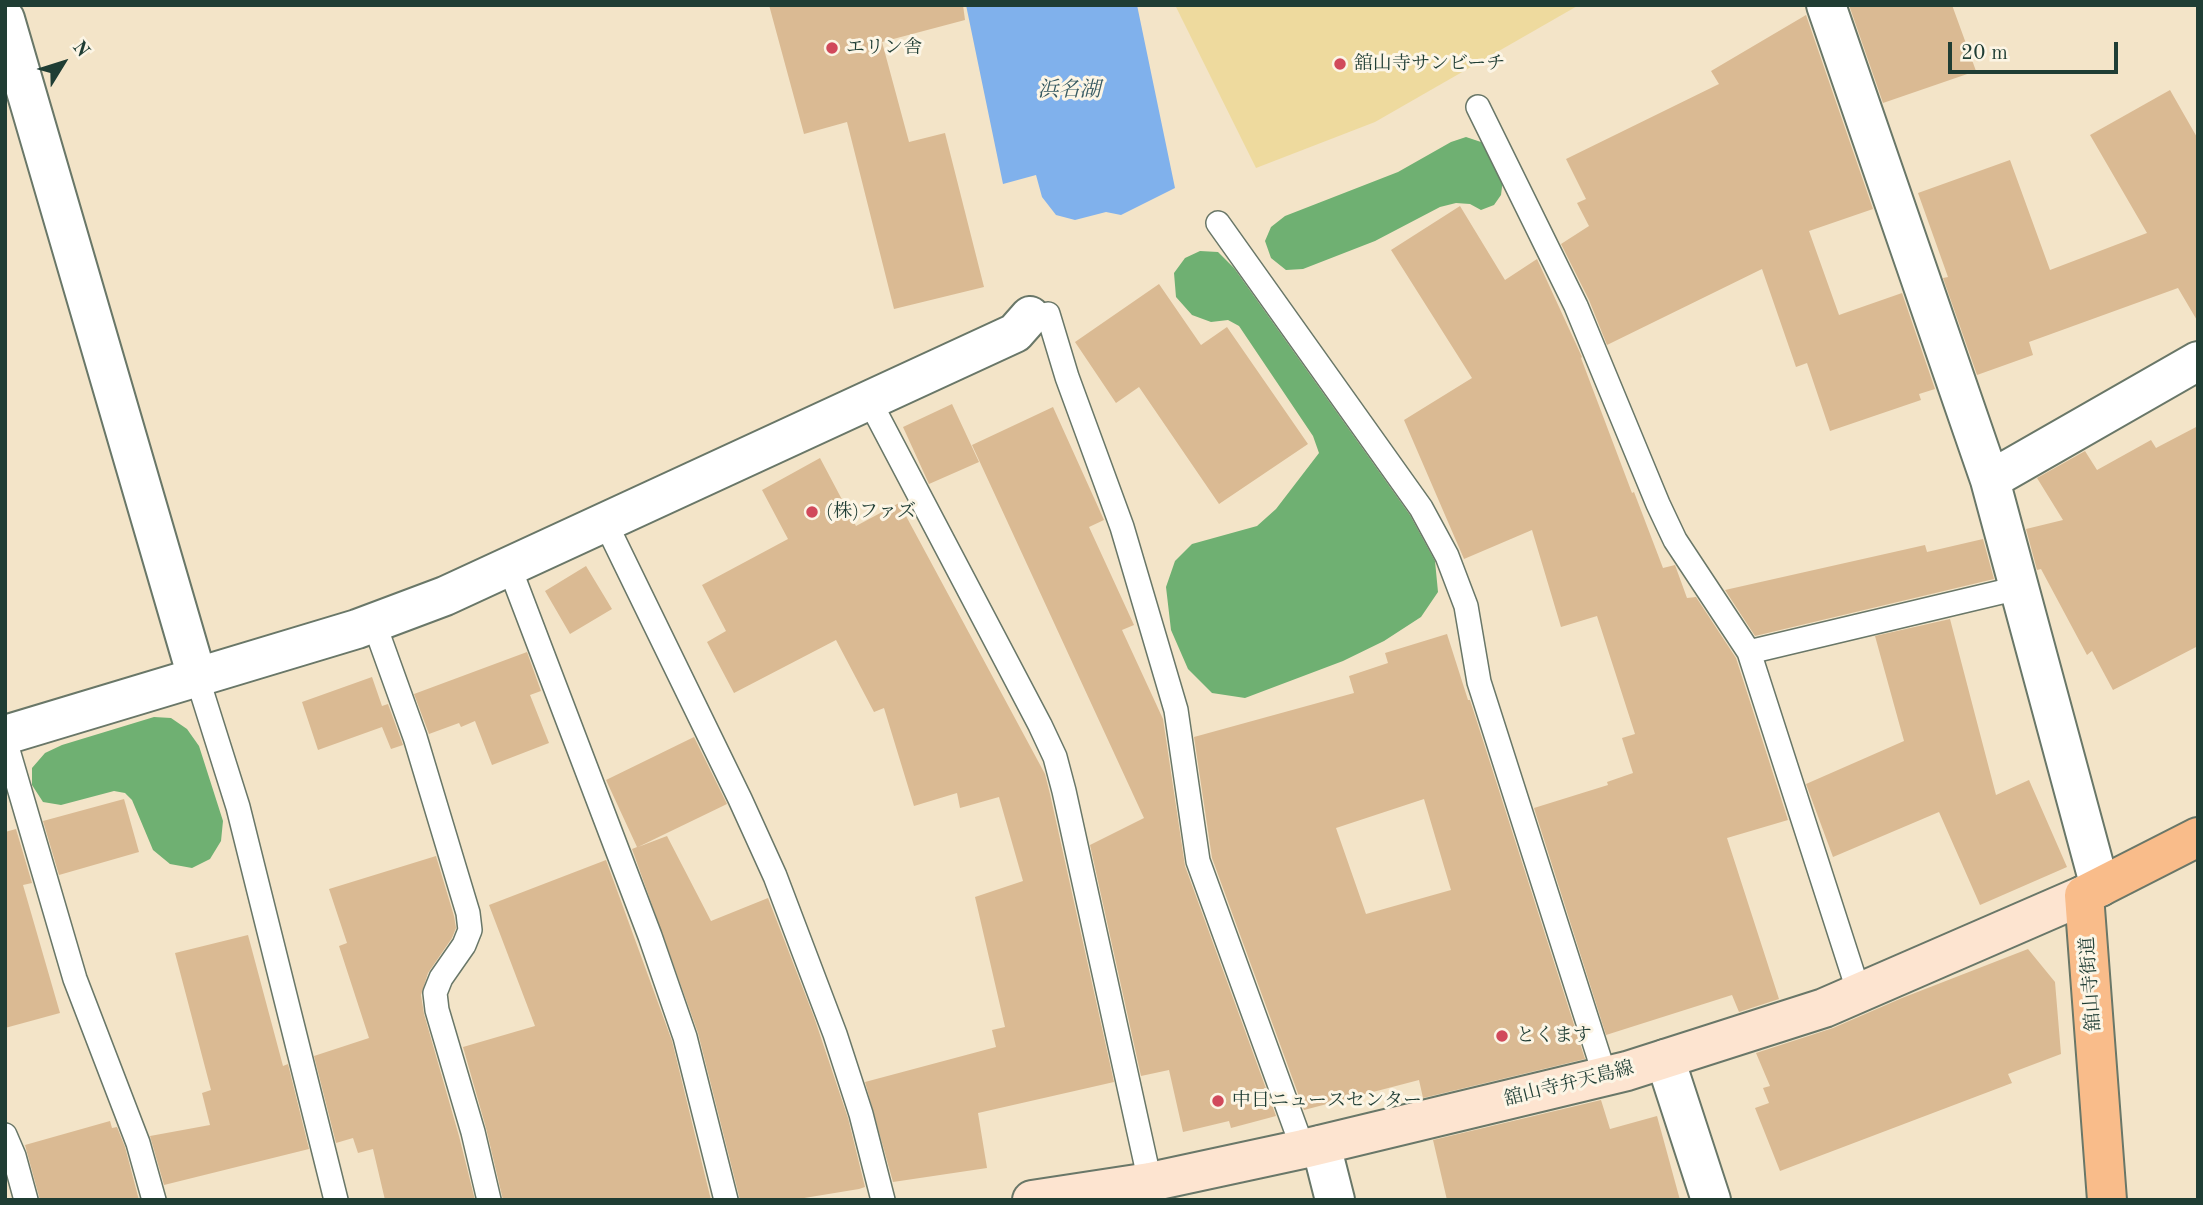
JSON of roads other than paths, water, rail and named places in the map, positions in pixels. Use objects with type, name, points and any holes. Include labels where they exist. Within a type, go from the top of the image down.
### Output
[{"type":"main road","points":[[2092,891],[2198,837]]},
{"type":"main road","name":"舘山寺弁天島線","points":[[1032,1200],[1150,1182],[1312,1147],[1665,1059],[1824,1008],[2092,891]]},
{"type":"main road","name":"舘山寺街道","points":[[2092,891],[2107,1200]]},
{"type":"street","points":[[5,12],[27,5]]},
{"type":"street","points":[[1826,5],[1990,480],[2092,891]]},
{"type":"street","points":[[5,19],[197,677]]},
{"type":"street","points":[[5,737],[374,623],[445,596],[1015,333],[1039,315]]},
{"type":"street","points":[[1990,480],[2198,361]]},
{"type":"street","points":[[1665,1059],[1711,1200]]},
{"type":"street","points":[[1312,1147],[1335,1200]]},
{"type":"lane","points":[[1478,107],[1576,306],[1675,540],[1749,652],[1859,993]]},
{"type":"lane","points":[[1218,223],[1421,508],[1447,556],[1466,606],[1479,682],[1605,1076]]},
{"type":"lane","points":[[1039,315],[1067,377],[1122,527],[1176,710],[1198,861],[1312,1147]]},
{"type":"lane","points":[[869,400],[1055,757],[1150,1182]]},
{"type":"lane","points":[[605,523],[775,876],[839,1045],[861,1114],[883,1200]]},
{"type":"lane","points":[[509,566],[646,923],[685,1037],[726,1200]]},
{"type":"lane","points":[[1749,652],[2018,589]]},
{"type":"lane","points":[[374,623],[415,737],[468,913],[470,930],[464,945],[441,978],[435,993],[436,1010],[473,1132],[489,1200]]},
{"type":"lane","points":[[197,677],[238,807],[336,1200]]},
{"type":"lane","points":[[5,737],[75,979],[138,1143],[154,1200]]},
{"type":"lane","points":[[5,1135],[26,1200]]},
{"type":"water","name":"浜名湖","points":[[966,5],[1137,5],[1175,188],[1121,215],[1106,212],[1075,220],[1056,215],[1042,197],[1036,175],[1003,184]]},
{"type":"place","name":"エリン舎","points":[[832,48]]},
{"type":"place","name":"舘山寺サンビーチ","points":[[1340,64]]},
{"type":"place","name":"(株)ファズ","points":[[812,512]]},
{"type":"place","name":"とくます","points":[[1502,1036]]},
{"type":"place","name":"中日ニュースセンター","points":[[1218,1101]]}]
